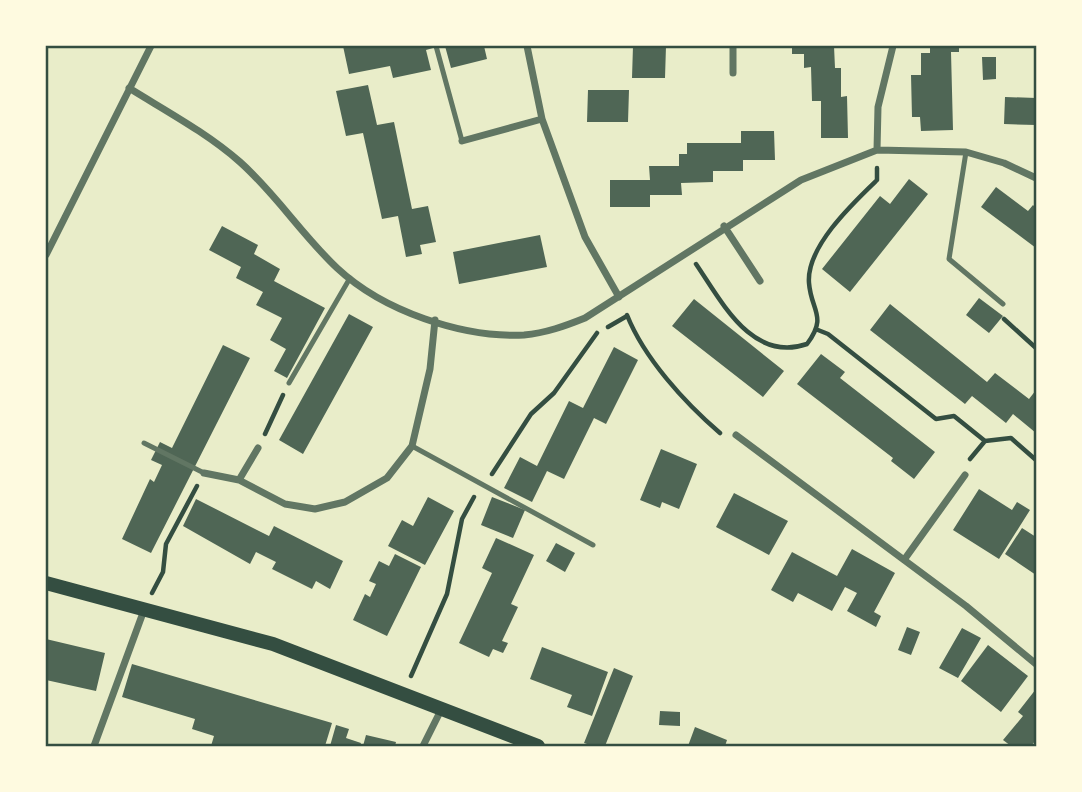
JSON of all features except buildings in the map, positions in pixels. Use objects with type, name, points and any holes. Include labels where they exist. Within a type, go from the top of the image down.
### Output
[{"type":"main road","points":[[46,583],[273,644],[442,707],[538,747]]},
{"type":"street","points":[[46,255],[151,46]]},
{"type":"street","points":[[527,46],[542,119],[585,237],[620,297]]},
{"type":"street","points":[[733,46],[733,73]]},
{"type":"street","points":[[877,150],[877,107],[893,46]]},
{"type":"street","points":[[129,88],[238,160],[274,194],[328,259],[350,278],[400,308],[480,332],[523,335],[554,331],[585,318],[724,226],[801,180],[877,150],[966,152],[1004,163],[1037,178]]},
{"type":"street","points":[[462,141],[542,119]]},
{"type":"street","points":[[724,226],[760,281]]},
{"type":"street","points":[[204,474],[239,480],[285,505],[315,509],[345,502],[387,478],[412,446],[422,410],[435,320]]},
{"type":"street","points":[[736,435],[904,560],[1037,664]]},
{"type":"street","points":[[239,480],[258,448]]},
{"type":"street","points":[[904,560],[965,475]]},
{"type":"street","points":[[94,747],[144,610]]},
{"type":"street","points":[[423,747],[442,707]]},
{"type":"lane","points":[[436,46],[462,141]]},
{"type":"lane","points":[[966,152],[949,259],[1003,304]]},
{"type":"lane","points":[[289,383],[350,278]]},
{"type":"lane","points":[[144,443],[204,474]]},
{"type":"lane","points":[[412,446],[593,545]]},
{"type":"path","points":[[687,251],[727,310],[745,331],[767,345],[793,349],[807,344],[818,330],[818,310],[809,283],[812,266],[835,225],[877,180],[877,150]]},
{"type":"path","points":[[620,297],[631,327],[684,397],[730,442],[736,435]]},
{"type":"path","points":[[1003,304],[1004,323],[1037,348]]},
{"type":"path","points":[[818,330],[828,334],[936,419],[954,416],[985,441],[1011,438],[1037,460]]},
{"type":"path","points":[[258,448],[289,383]]},
{"type":"path","points":[[144,610],[163,572],[166,544],[204,474]]}]
